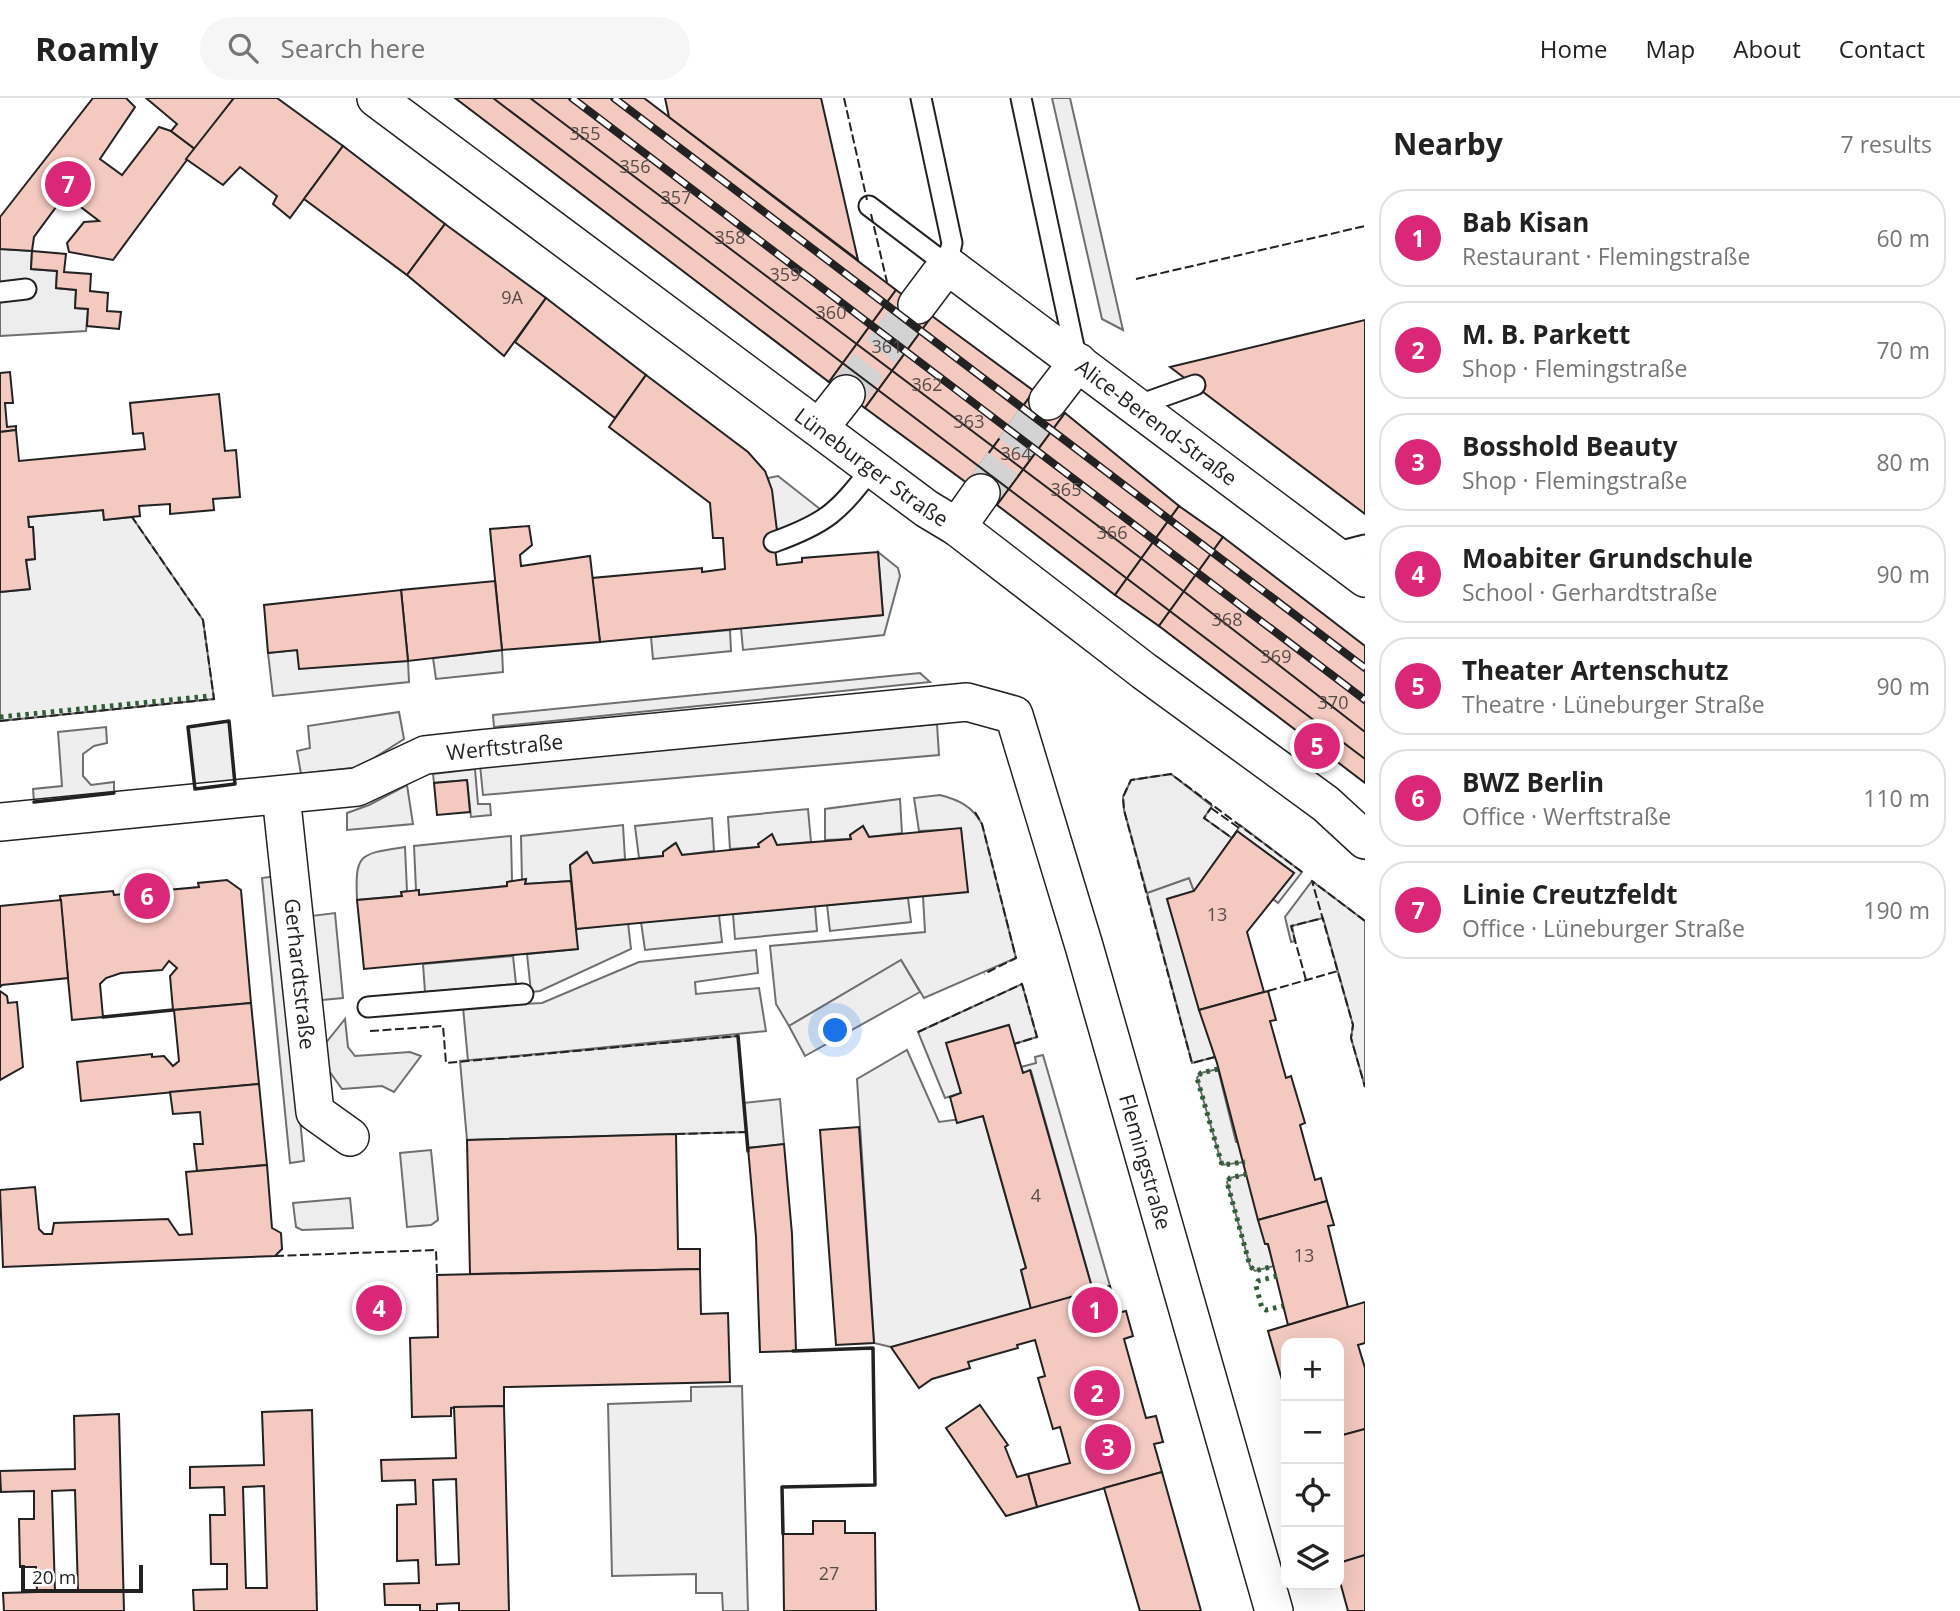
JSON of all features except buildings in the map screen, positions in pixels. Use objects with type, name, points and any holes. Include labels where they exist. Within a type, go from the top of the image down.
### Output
[{"type":"street","name":"Lüneburger Straße","points":[[376,98],[873,468],[957,527],[1144,671],[1326,804],[1365,840]]},
{"type":"street","points":[[917,305],[947,265]]},
{"type":"street","name":"Alice-Berend-Straße","points":[[947,265],[1237,484],[1349,549],[1365,578]]},
{"type":"street","points":[[1048,401],[1077,362]]},
{"type":"street","points":[[820,427],[846,394]]},
{"type":"street","points":[[957,527],[981,493]]},
{"type":"street","name":"Werftstraße","points":[[0,822],[357,787],[425,755],[967,702],[1014,715]]},
{"type":"street","name":"Flemingstraße","points":[[1014,715],[1084,946],[1275,1611]]},
{"type":"street","name":"Gerhardtstraße","points":[[281,795],[315,1112],[350,1137]]},
{"type":"lane","points":[[869,206],[947,265],[952,243],[921,98]]},
{"type":"lane","points":[[1021,98],[1077,362]]},
{"type":"lane","points":[[0,292],[26,289]]},
{"type":"lane","points":[[1136,406],[1195,385]]},
{"type":"lane","points":[[774,542],[815,527],[849,498],[873,468]]},
{"type":"lane","points":[[368,1007],[523,994]]},
{"type":"shaded area","points":[[1052,98],[1070,98],[1123,330],[1102,319]]},
{"type":"shaded area","points":[[0,249],[32,251],[31,269],[57,271],[56,288],[76,290],[75,308],[88,309],[86,331],[0,336]]},
{"type":"shaded area","points":[[778,476],[820,509],[818,515],[777,531],[768,478]]},
{"type":"shaded area","points":[[103,510],[104,520],[132,517],[203,620],[214,699],[0,721],[0,592],[30,589],[26,560],[35,559],[33,527],[29,527],[28,517]]},
{"type":"shaded area","points":[[878,552],[898,568],[900,576],[884,635],[743,650],[741,628],[883,615]]},
{"type":"shaded area","points":[[730,630],[731,651],[653,659],[651,637]]},
{"type":"shaded area","points":[[297,650],[408,661],[409,682],[273,696],[268,653]]},
{"type":"shaded area","points":[[502,650],[503,672],[436,679],[433,658]]},
{"type":"shaded area","points":[[920,673],[930,682],[494,727],[493,715]]},
{"type":"shaded area","points":[[399,712],[404,739],[360,767],[301,774],[297,751],[310,748],[308,726]]},
{"type":"shaded area","points":[[229,721],[235,784],[195,789],[188,727]]},
{"type":"shaded area","points":[[937,724],[939,755],[483,795],[480,765]]},
{"type":"shaded area","points":[[106,727],[107,743],[94,746],[83,754],[83,776],[91,785],[114,782],[114,793],[34,802],[33,789],[62,786],[58,732]]},
{"type":"shaded area","points":[[475,769],[478,804],[490,804],[491,815],[471,817],[467,780],[434,783],[433,774]]},
{"type":"shaded area","points":[[1171,774],[1212,806],[1204,818],[1232,838],[1194,891],[1189,878],[1147,893],[1124,810],[1123,797],[1131,780]]},
{"type":"shaded area","points":[[407,785],[413,824],[347,830],[347,813]]},
{"type":"shaded area","points":[[940,795],[964,805],[982,824],[1016,958],[924,998],[901,960],[789,1026],[776,1004],[770,946],[925,932],[923,896],[967,891],[961,829],[919,831],[914,798]]},
{"type":"shaded area","points":[[900,799],[902,833],[869,837],[863,826],[850,835],[851,839],[825,840],[825,809]]},
{"type":"shaded area","points":[[808,809],[811,842],[777,845],[771,835],[759,844],[759,847],[730,849],[728,817]]},
{"type":"shaded area","points":[[712,818],[714,851],[682,855],[675,843],[663,852],[663,856],[639,858],[635,826]]},
{"type":"shaded area","points":[[623,825],[625,859],[593,863],[586,852],[570,865],[571,881],[525,884],[526,880],[522,880],[521,836]]},
{"type":"shaded area","points":[[1240,825],[1302,872],[1278,903],[1273,899],[1294,873],[1237,831]]},
{"type":"shaded area","points":[[511,836],[512,881],[507,882],[507,886],[419,895],[419,890],[416,890],[414,846]]},
{"type":"shaded area","points":[[405,847],[407,891],[401,892],[402,896],[357,900],[357,873],[363,858],[369,854]]},
{"type":"shaded area","points":[[277,876],[304,1161],[290,1163],[262,878]]},
{"type":"shaded area","points":[[1189,878],[1194,891],[1167,899],[1215,1057],[1192,1063],[1147,893]]},
{"type":"shaded area","points":[[1312,881],[1365,921],[1365,1087],[1351,1038],[1353,1025],[1323,918],[1292,926],[1295,941],[1291,942],[1285,917]]},
{"type":"shaded area","points":[[908,898],[911,922],[830,931],[827,905]]},
{"type":"shaded area","points":[[815,906],[817,931],[735,939],[733,914]]},
{"type":"shaded area","points":[[335,913],[343,998],[311,1001],[303,917]]},
{"type":"shaded area","points":[[719,915],[722,942],[645,950],[641,922]]},
{"type":"shaded area","points":[[628,923],[631,949],[540,991],[531,992],[527,954],[577,949],[576,929]]},
{"type":"shaded area","points":[[756,950],[758,973],[695,982],[696,994],[759,988],[766,1031],[468,1061],[463,1007],[542,1003],[639,962]]},
{"type":"shaded area","points":[[513,956],[516,984],[425,992],[423,964]]},
{"type":"shaded area","points":[[901,960],[920,992],[805,1056],[789,1026]]},
{"type":"shaded area","points":[[1022,984],[1037,1037],[1014,1044],[1008,1025],[947,1043],[961,1093],[945,1098],[918,1032]]},
{"type":"shaded area","points":[[345,1019],[348,1047],[355,1056],[410,1052],[421,1056],[394,1092],[382,1086],[342,1089],[317,1054]]},
{"type":"shaded area","points":[[738,1036],[744,1103],[780,1099],[784,1144],[748,1148],[746,1132],[467,1140],[460,1061]]},
{"type":"shaded area","points":[[907,1050],[939,1122],[983,1116],[1026,1268],[1021,1270],[1031,1309],[891,1347],[874,1343],[857,1079]]},
{"type":"shaded area","points":[[1043,1055],[1110,1286],[1093,1291],[1031,1071],[1023,1073],[1021,1067],[1036,1063],[1035,1057]]},
{"type":"shaded area","points":[[1218,1069],[1236,1142],[1239,1142],[1245,1162],[1222,1165],[1197,1078],[1201,1073]]},
{"type":"shaded area","points":[[431,1150],[438,1220],[431,1225],[407,1227],[400,1153]]},
{"type":"shaded area","points":[[1247,1174],[1274,1266],[1255,1271],[1250,1266],[1227,1182],[1230,1178]]},
{"type":"shaded area","points":[[350,1198],[353,1228],[302,1230],[296,1227],[293,1203]]},
{"type":"shaded area","points":[[742,1386],[748,1611],[723,1611],[722,1593],[696,1593],[696,1574],[612,1576],[608,1404],[691,1401],[691,1387]]},
{"type":"tunnel","points":[[846,394],[917,305]]},
{"type":"tunnel","points":[[981,493],[1048,401]]},
{"type":"tram line","points":[[493,98],[1365,759]]},
{"type":"tram line","points":[[530,98],[1142,559],[1365,732]]},
{"type":"railway","points":[[572,98],[1365,700]]},
{"type":"railway","points":[[614,98],[1365,668]]},
{"type":"hedge","points":[[0,717],[210,696]]},
{"type":"hedge","points":[[1218,1069],[1201,1073],[1197,1078],[1222,1165],[1245,1162]]},
{"type":"hedge","points":[[1247,1174],[1230,1178],[1227,1182],[1250,1266],[1255,1271],[1274,1266]]},
{"type":"hedge","points":[[1277,1276],[1258,1281],[1256,1286],[1262,1308],[1266,1310],[1283,1306]]},
{"type":"fence","points":[[844,98],[867,200]]},
{"type":"fence","points":[[871,214],[887,282]]},
{"type":"fence","points":[[1136,279],[1365,226]]},
{"type":"fence","points":[[0,721],[214,699],[203,620],[132,517]]},
{"type":"fence","points":[[1215,1057],[1192,1063],[1124,810],[1123,797],[1131,780],[1171,774],[1302,872]]},
{"type":"fence","points":[[1211,808],[1239,828],[1232,838],[1204,818],[1211,808]]},
{"type":"fence","points":[[975,812],[982,824],[1016,958],[984,974]]},
{"type":"fence","points":[[1365,921],[1312,881],[1353,1025],[1351,1038],[1365,1087]]},
{"type":"fence","points":[[1306,980],[1291,926],[1323,918]]},
{"type":"fence","points":[[1268,991],[1338,971]]},
{"type":"fence","points":[[918,1032],[1022,984],[1037,1037],[1014,1044]]},
{"type":"fence","points":[[370,1031],[443,1026],[446,1063],[738,1036]]},
{"type":"fence","points":[[676,1134],[746,1132]]},
{"type":"fence","points":[[275,1256],[436,1250],[437,1275]]},
{"type":"wall","points":[[229,721],[235,784],[195,789],[188,727],[229,721]]},
{"type":"wall","points":[[34,802],[114,793]]},
{"type":"wall","points":[[103,1017],[173,1010]]},
{"type":"wall","points":[[738,1036],[748,1151]]},
{"type":"wall","points":[[783,1534],[782,1487],[875,1485],[873,1348],[793,1351]]},
{"type":"place","name":"Linie Creutzfeldt","points":[[68,184]]},
{"type":"place","name":"Theater Artenschutz","points":[[1317,746]]},
{"type":"place","name":"BWZ Berlin","points":[[147,896]]},
{"type":"place","name":"Moabiter Grundschule","points":[[379,1308]]},
{"type":"place","name":"Bab Kisan","points":[[1095,1310]]},
{"type":"place","name":"M. B. Parkett","points":[[1097,1393]]},
{"type":"place","name":"Bosshold Beauty","points":[[1108,1447]]}]
